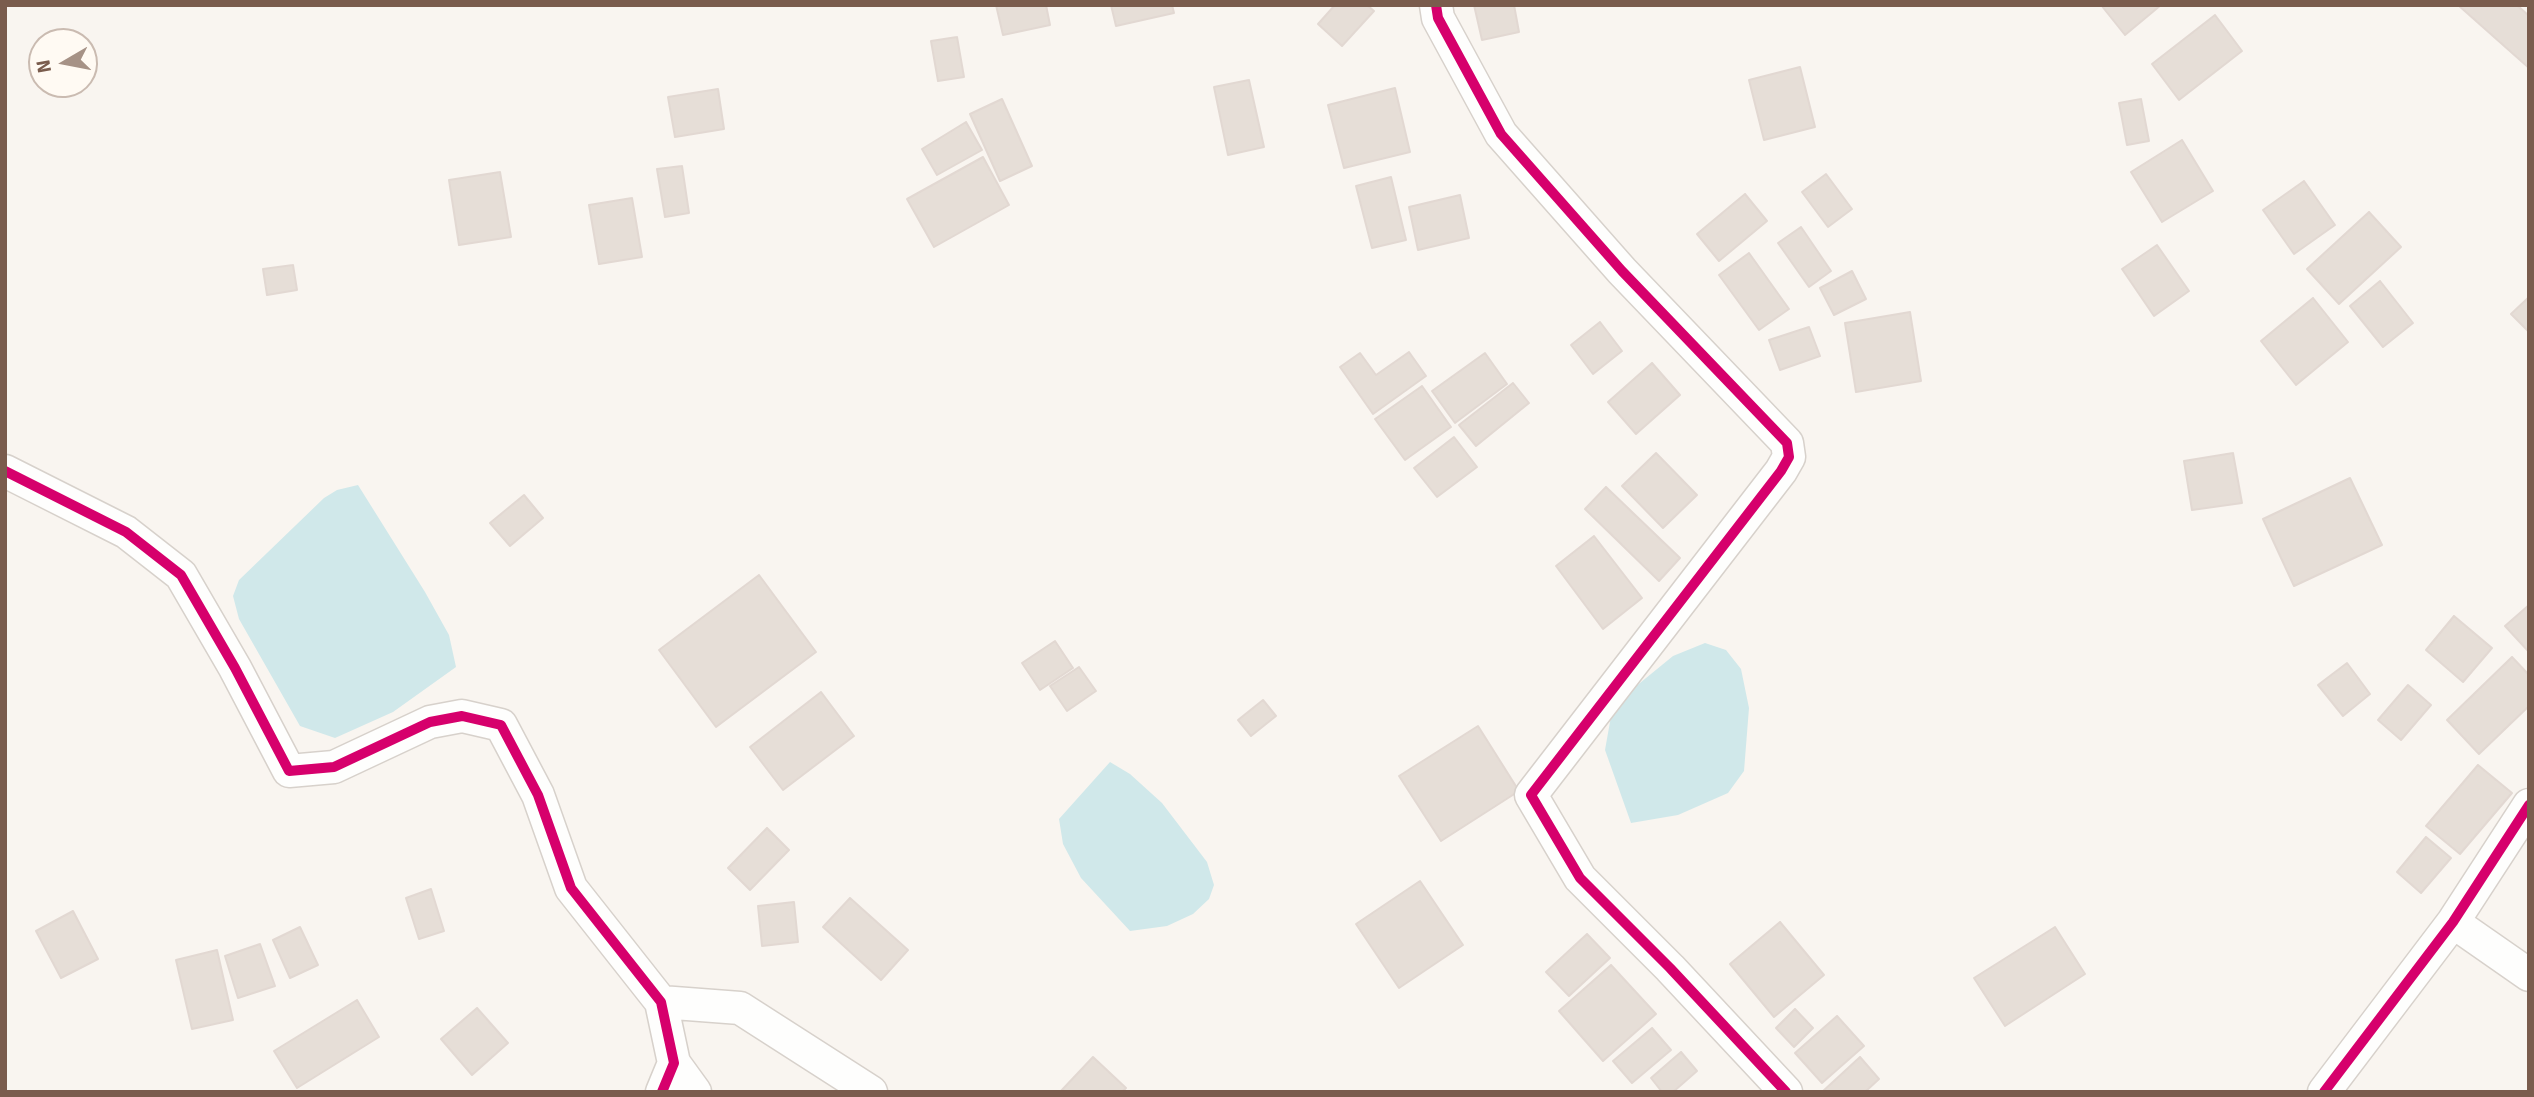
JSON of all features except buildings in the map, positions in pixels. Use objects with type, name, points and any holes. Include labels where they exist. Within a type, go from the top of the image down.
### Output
[{"type":"street","points":[[1436,5],[1438,18],[1501,134],[1622,271],[1787,443],[1789,457],[1781,471],[1531,795],[1580,878],[1670,968],[1786,1092]]},
{"type":"street","points":[[5,471],[126,532],[181,575],[235,668],[289,771],[334,767],[430,722],[462,716],[501,725],[538,795],[570,888],[661,1002],[674,1063],[695,1092]]},
{"type":"street","points":[[2324,1092],[2452,922],[2529,805]]},
{"type":"street","points":[[2452,922],[2529,975]]},
{"type":"street","points":[[661,1002],[740,1008],[870,1092]]},
{"type":"street","points":[[662,1092],[674,1063]]},
{"type":"water","points":[[358,485],[449,635],[456,667],[393,712],[335,738],[300,726],[239,619],[233,596],[239,580],[324,498],[337,490]]},
{"type":"water","points":[[1705,643],[1726,650],[1741,669],[1749,708],[1744,771],[1728,793],[1678,815],[1631,823],[1605,750],[1613,705],[1673,656]]},
{"type":"water","points":[[1110,762],[1130,774],[1162,803],[1207,862],[1214,885],[1209,899],[1193,914],[1167,926],[1130,931],[1081,878],[1063,844],[1059,819]]},
{"type":"cycle path","points":[[1436,5],[1438,18],[1501,134],[1622,271],[1787,443],[1789,457],[1781,471],[1531,795],[1580,878],[1670,968],[1786,1092]]},
{"type":"cycle path","points":[[5,471],[126,532],[181,575],[235,668],[289,771],[334,767],[430,722],[462,716],[501,725],[538,795],[571,888],[661,1002],[674,1063],[662,1092]]},
{"type":"cycle path","points":[[2324,1092],[2453,922],[2529,805]]}]
